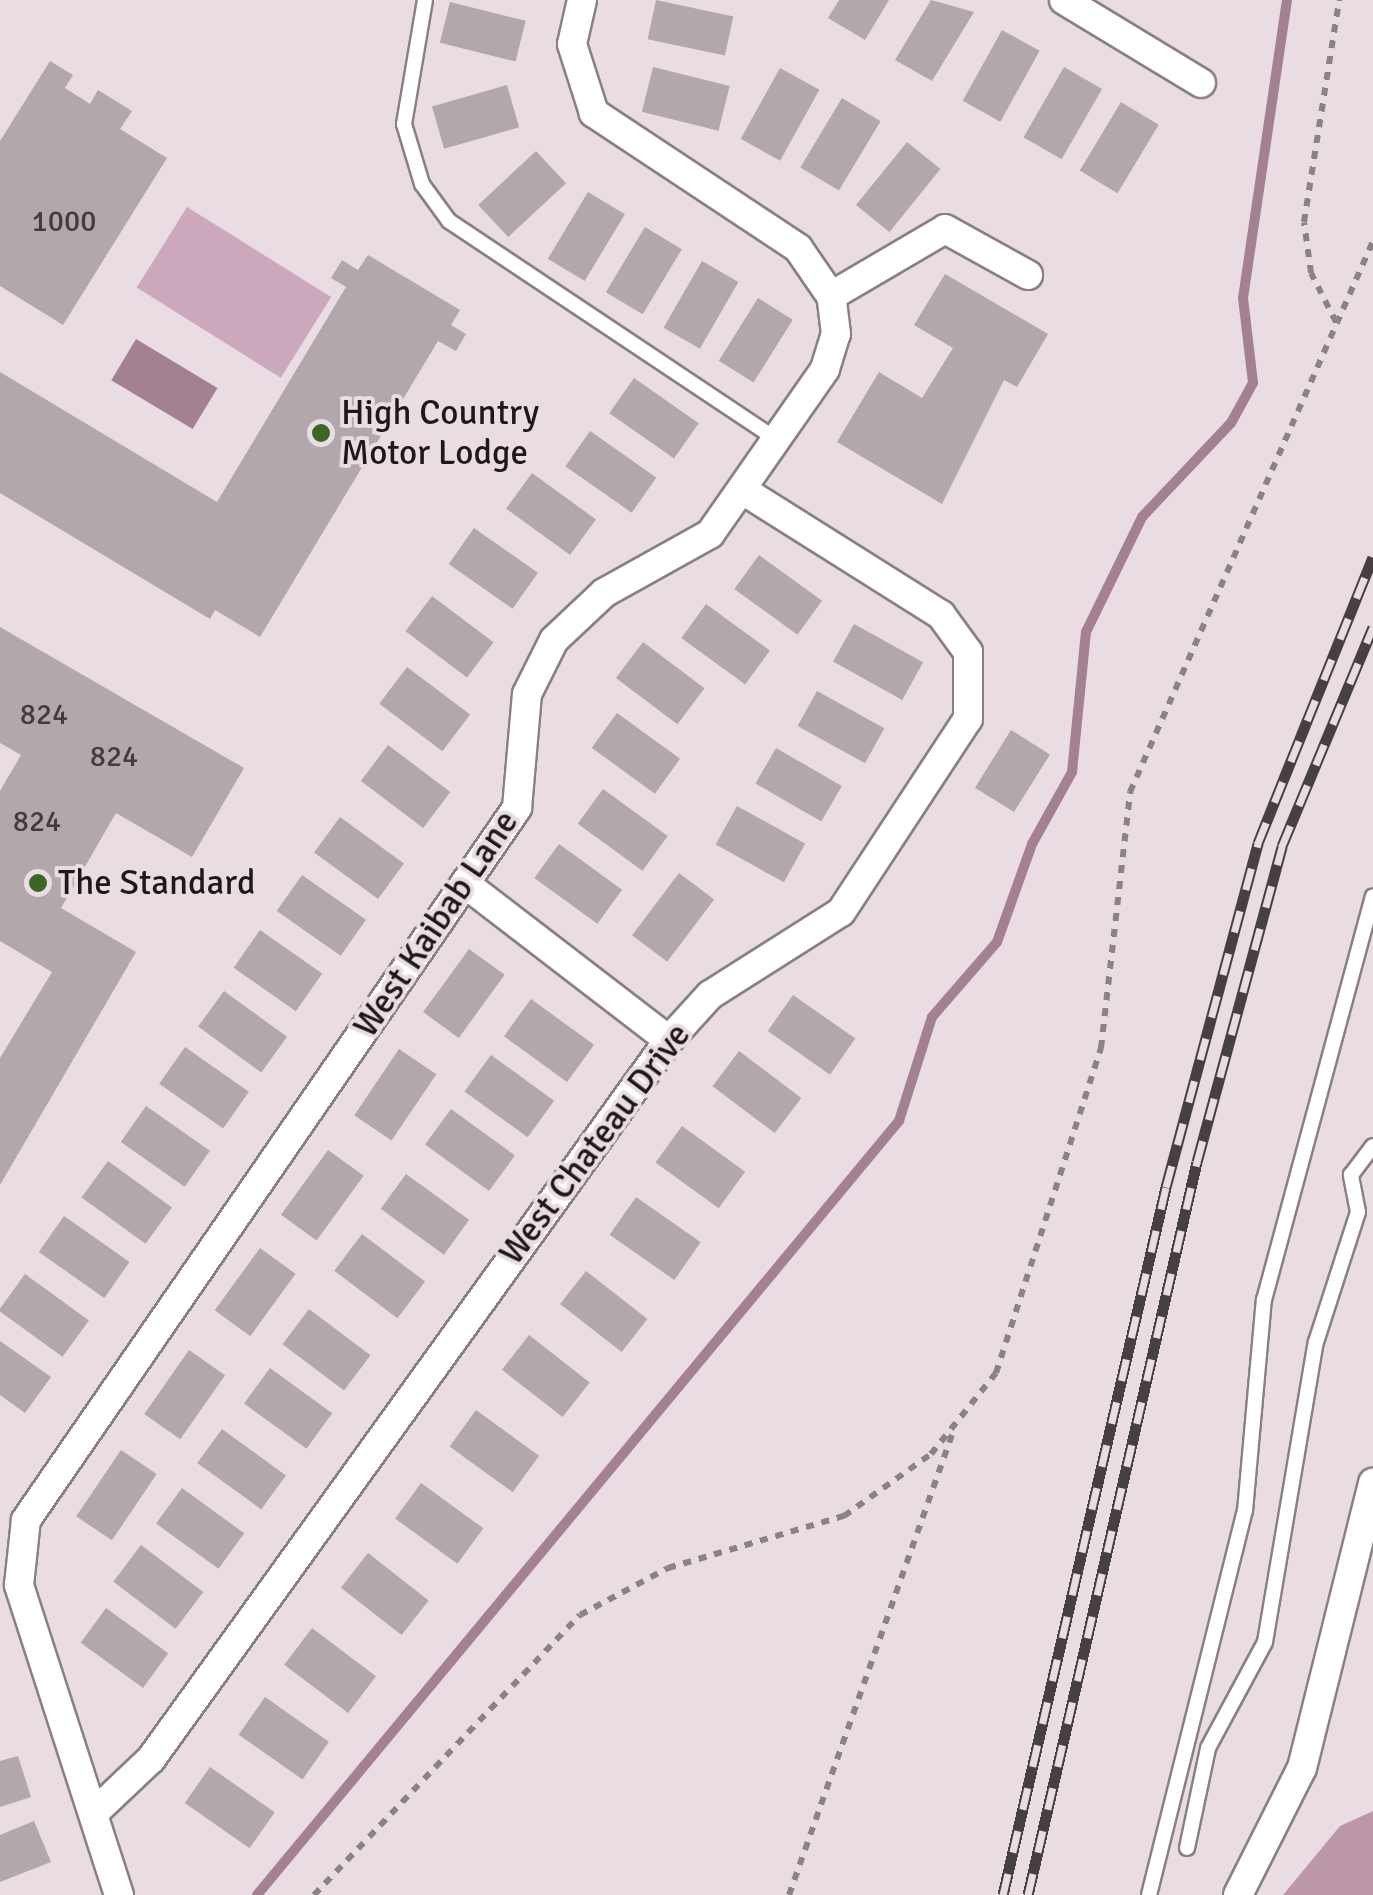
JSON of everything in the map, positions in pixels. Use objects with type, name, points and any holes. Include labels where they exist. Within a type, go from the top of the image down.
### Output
[{"type":"street","points":[[582,0],[572,44],[594,113],[798,248],[831,296],[945,229],[1028,275]]},
{"type":"street","points":[[1064,0],[1201,83]]},
{"type":"street","name":"West Kaibab Lane","points":[[96,1811],[19,1585],[26,1520],[468,886],[517,808],[527,694],[554,640],[604,593],[710,534],[744,491],[825,369],[836,334],[831,296]]},
{"type":"street","name":"West Chateau Drive","points":[[96,1811],[151,1759],[668,1040],[710,995],[830,920],[864,887],[973,698],[968,652],[941,615],[744,491]]},
{"type":"street","points":[[468,886],[668,1040]]},
{"type":"street","points":[[1238,1895],[1302,1768],[1373,1483]]},
{"type":"street","points":[[96,1811],[119,1895]]},
{"type":"lane","points":[[425,0],[404,124],[422,184],[448,221],[778,440]]},
{"type":"lane","points":[[1150,1895],[1245,1510],[1264,1300],[1373,896]]},
{"type":"lane","points":[[1187,1848],[1208,1748],[1265,1642],[1316,1342],[1358,1212],[1352,1175],[1373,1146]]},
{"type":"path","points":[[1337,323],[1311,273],[1304,222],[1340,0]]},
{"type":"path","points":[[314,1895],[580,1615],[668,1568],[844,1516],[931,1454],[996,1374],[1101,1048],[1130,792],[1373,240]]},
{"type":"path","points":[[789,1895],[922,1498],[958,1421]]},
{"type":"shaded area","points":[[187,207],[331,297],[281,378],[137,288]]},
{"type":"shaded area","points":[[136,339],[217,388],[193,429],[111,380]]},
{"type":"shaded area","points":[[1373,1811],[1373,1895],[1283,1895],[1340,1826]]},
{"type":"building","points":[[656,0],[733,16],[725,56],[648,39]]},
{"type":"building","points":[[839,0],[889,0],[865,40],[828,18]]},
{"type":"building","points":[[931,0],[974,12],[932,81],[895,60]]},
{"type":"building","points":[[450,2],[526,21],[516,62],[440,43]]},
{"type":"building","points":[[1002,30],[1040,51],[1000,122],[963,101]]},
{"type":"building","points":[[50,61],[73,75],[65,88],[90,104],[98,90],[132,111],[120,129],[167,158],[63,325],[0,286],[0,141]]},
{"type":"building","points":[[653,67],[730,86],[719,131],[642,112]]},
{"type":"building","points":[[1064,67],[1102,89],[1062,159],[1024,137]]},
{"type":"building","points":[[780,68],[819,90],[780,161],[741,139]]},
{"type":"building","points":[[507,85],[519,127],[444,149],[432,106]]},
{"type":"building","points":[[842,98],[881,121],[839,191],[800,167]]},
{"type":"building","points":[[1121,102],[1159,125],[1118,193],[1080,171]]},
{"type":"building","points":[[907,142],[940,169],[889,232],[856,205]]},
{"type":"building","points":[[536,151],[566,183],[508,237],[478,205]]},
{"type":"building","points":[[588,192],[625,214],[585,281],[548,259]]},
{"type":"building","points":[[645,227],[682,249],[643,314],[606,292]]},
{"type":"building","name":"High Country Motor Lodge","points":[[368,255],[460,310],[451,325],[466,334],[456,351],[438,341],[260,637],[215,610],[210,619],[0,493],[0,372],[217,502],[346,287],[331,278],[342,260],[358,270]]},
{"type":"building","points":[[702,261],[738,282],[700,349],[664,328]]},
{"type":"building","points":[[945,274],[1048,334],[1017,387],[1004,380],[942,504],[837,442],[879,372],[922,398],[953,348],[914,325]]},
{"type":"building","points":[[758,298],[793,320],[754,382],[719,361]]},
{"type":"building","points":[[634,378],[699,423],[674,459],[609,413]]},
{"type":"building","points":[[590,431],[656,477],[632,513],[565,466]]},
{"type":"building","points":[[532,473],[596,519],[570,555],[506,509]]},
{"type":"building","points":[[474,528],[538,573],[513,609],[449,564]]},
{"type":"building","points":[[759,555],[822,601],[797,635],[734,589]]},
{"type":"building","points":[[432,596],[493,642],[467,677],[406,631]]},
{"type":"building","points":[[706,604],[770,650],[745,684],[681,638]]},
{"type":"building","points":[[854,624],[923,662],[902,700],[833,662]]},
{"type":"building","name":"The Standard","points":[[0,627],[244,768],[192,857],[116,813],[61,908],[136,952],[0,1185],[0,1058],[52,972],[0,941],[0,791],[21,755],[0,743]]},
{"type":"building","points":[[643,642],[704,688],[677,724],[616,678]]},
{"type":"building","points":[[407,667],[470,715],[442,751],[379,704]]},
{"type":"building","points":[[817,691],[884,728],[865,763],[798,726]]},
{"type":"building","points":[[617,713],[680,759],[655,794],[592,748]]},
{"type":"building","points":[[1011,730],[1050,754],[1014,812],[975,788]]},
{"type":"building","points":[[388,745],[450,792],[423,828],[361,781]]},
{"type":"building","points":[[776,748],[842,786],[821,822],[756,784]]},
{"type":"building","points":[[603,789],[668,836],[642,871],[578,824]]},
{"type":"building","points":[[737,806],[805,844],[784,882],[716,844]]},
{"type":"building","points":[[340,817],[404,863],[378,899],[314,853]]},
{"type":"building","points":[[559,844],[622,890],[597,924],[534,878]]},
{"type":"building","points":[[679,873],[714,899],[667,962],[632,935]]},
{"type":"building","points":[[302,875],[366,920],[341,956],[277,911]]},
{"type":"building","points":[[260,930],[322,974],[296,1011],[234,968]]},
{"type":"building","points":[[469,949],[505,975],[459,1038],[423,1012]]},
{"type":"building","points":[[224,991],[287,1037],[261,1072],[198,1027]]},
{"type":"building","points":[[793,995],[855,1039],[830,1075],[768,1031]]},
{"type":"building","points":[[531,999],[594,1045],[567,1082],[504,1036]]},
{"type":"building","points":[[185,1047],[249,1092],[223,1129],[159,1084]]},
{"type":"building","points":[[399,1049],[436,1074],[392,1140],[354,1115]]},
{"type":"building","points":[[739,1051],[801,1098],[775,1133],[713,1086]]},
{"type":"building","points":[[491,1055],[554,1101],[528,1137],[465,1091]]},
{"type":"building","points":[[146,1106],[210,1151],[185,1187],[121,1142]]},
{"type":"building","points":[[451,1109],[515,1155],[489,1191],[425,1145]]},
{"type":"building","points":[[682,1126],[745,1172],[719,1208],[656,1162]]},
{"type":"building","points":[[328,1150],[364,1176],[317,1241],[281,1215]]},
{"type":"building","points":[[108,1161],[172,1207],[145,1244],[82,1197]]},
{"type":"building","points":[[406,1174],[469,1220],[444,1255],[381,1209]]},
{"type":"building","points":[[636,1197],[701,1242],[674,1280],[610,1235]]},
{"type":"building","points":[[64,1216],[130,1262],[104,1298],[39,1252]]},
{"type":"building","points":[[362,1234],[425,1282],[397,1318],[334,1271]]},
{"type":"building","points":[[260,1248],[296,1274],[250,1336],[215,1310]]},
{"type":"building","points":[[586,1271],[647,1319],[622,1352],[560,1304]]},
{"type":"building","points":[[25,1274],[89,1320],[62,1357],[0,1311]]},
{"type":"building","points":[[309,1309],[370,1355],[344,1390],[283,1344]]},
{"type":"building","points":[[529,1335],[590,1382],[563,1417],[502,1370]]},
{"type":"building","points":[[0,1341],[51,1377],[25,1413],[0,1395]]},
{"type":"building","points":[[189,1350],[225,1375],[180,1439],[144,1414]]},
{"type":"building","points":[[270,1368],[332,1413],[306,1449],[244,1404]]},
{"type":"building","points":[[476,1410],[539,1456],[513,1492],[450,1446]]},
{"type":"building","points":[[222,1429],[286,1475],[261,1509],[197,1463]]},
{"type":"building","points":[[121,1450],[157,1474],[112,1540],[76,1516]]},
{"type":"building","points":[[421,1483],[483,1528],[457,1564],[395,1519]]},
{"type":"building","points":[[182,1488],[244,1533],[218,1569],[156,1524]]},
{"type":"building","points":[[141,1545],[203,1592],[176,1629],[113,1582]]},
{"type":"building","points":[[368,1553],[429,1600],[402,1635],[341,1588]]},
{"type":"building","points":[[106,1608],[168,1653],[143,1688],[81,1643]]},
{"type":"building","points":[[312,1628],[376,1676],[348,1713],[284,1665]]},
{"type":"building","points":[[265,1697],[329,1742],[303,1779],[239,1735]]},
{"type":"building","points":[[18,1756],[31,1797],[0,1807],[0,1761]]},
{"type":"building","points":[[210,1767],[275,1812],[249,1848],[185,1803]]},
{"type":"building","points":[[34,1821],[51,1862],[0,1882],[0,1835]]},
{"type":"waterway","points":[[257,1895],[899,1121],[932,1017],[997,942],[1032,844],[1072,772],[1086,632],[1142,517],[1231,423],[1253,383],[1243,298],[1287,0]]},
{"type":"railway","points":[[1003,1895],[1166,1187],[1258,843],[1373,557]]},
{"type":"railway","points":[[1028,1895],[1197,1162],[1282,846],[1373,627]]},
{"type":"place","name":"High Country Motor Lodge","points":[[321,433]]},
{"type":"place","name":"The Standard","points":[[38,883]]}]
